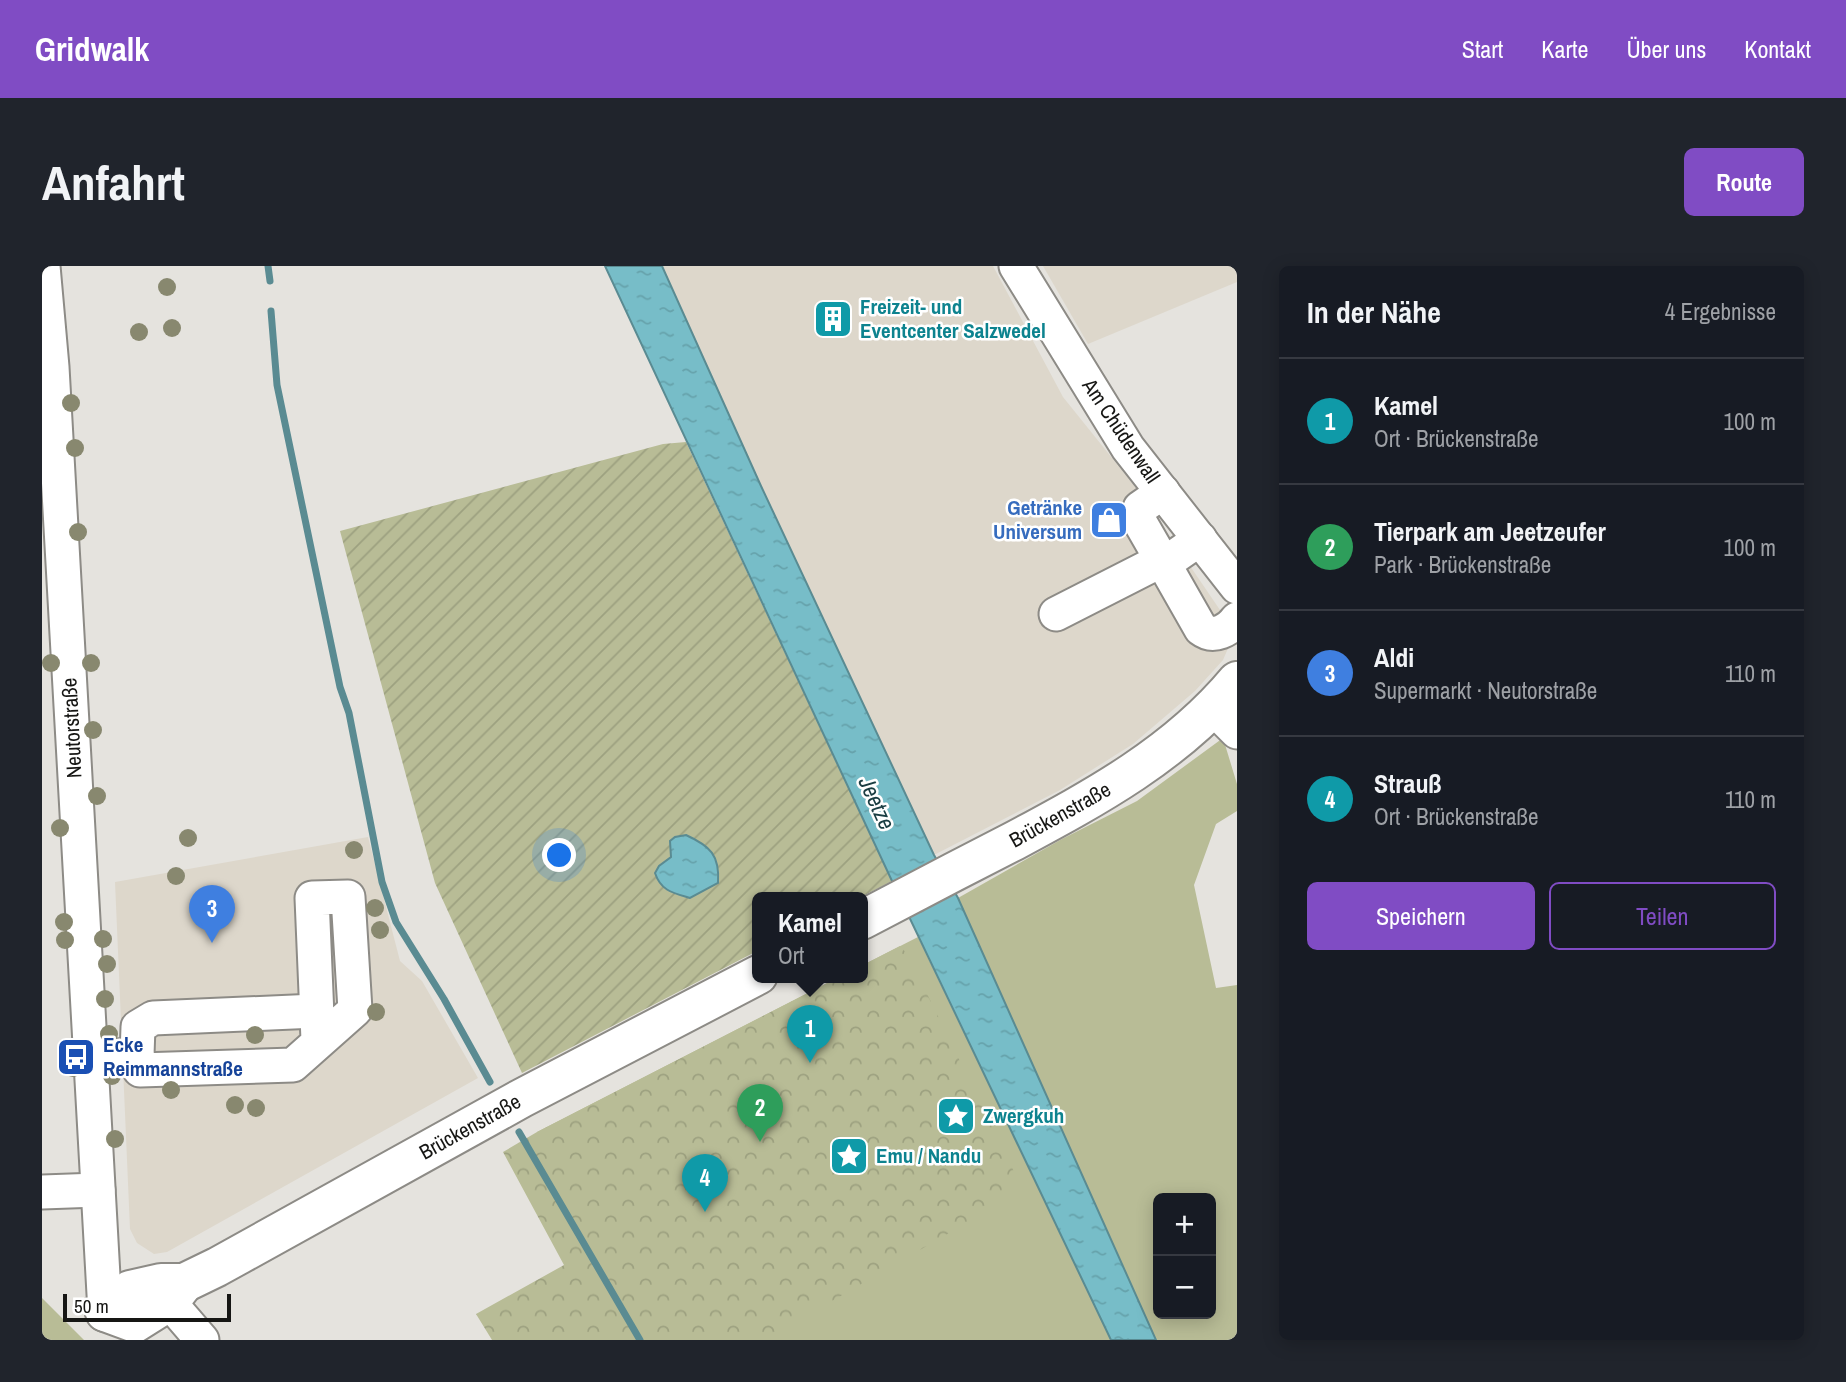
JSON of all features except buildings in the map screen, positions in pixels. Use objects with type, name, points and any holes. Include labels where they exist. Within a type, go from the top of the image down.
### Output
[{"type":"main road","name":"Brückenstraße","points":[[875,913],[1113,787],[1229,707]]},
{"type":"main road","name":"Brückenstraße","points":[[106,1326],[135,1323],[172,1289],[218,1267],[542,1087],[752,978]]},
{"type":"street","name":"Neutorstraße","points":[[43,266],[51,355],[106,1326]]},
{"type":"street","name":"Am Chüdenwall","points":[[1016,266],[1129,448],[1237,587]]},
{"type":"street","points":[[1163,492],[1140,508],[1137,517],[1201,629],[1216,634],[1224,631],[1237,618]]},
{"type":"street","points":[[1056,614],[1163,562],[1200,540]]},
{"type":"street","points":[[153,1018],[317,1026],[293,1065],[140,1070],[137,1055],[138,1027],[153,1018]]},
{"type":"street","points":[[90,1057],[137,1055]]},
{"type":"street","points":[[42,1192],[98,1190]]},
{"type":"street","points":[[172,1289],[202,1340]]},
{"type":"shaded area","points":[[662,266],[993,266],[1063,397],[1141,494],[1235,632],[1223,660],[1195,691],[1133,744],[1060,790],[934,855],[761,486]]},
{"type":"shaded area","points":[[1043,266],[1237,266],[1237,282],[1088,344]]},
{"type":"shaded area","points":[[368,837],[400,961],[422,981],[478,1078],[167,1252],[154,1254],[137,1243],[130,1229],[115,882]]},
{"type":"green space","points":[[686,442],[892,881],[868,893],[752,892],[752,954],[522,1073],[435,883],[340,531],[663,444]]},
{"type":"green space","points":[[1223,738],[1237,784],[1237,811],[1216,824],[1194,885],[1216,988],[1237,985],[1237,1340],[1156,1340],[958,898],[1062,839],[1137,801]]},
{"type":"green space","points":[[918,937],[1111,1340],[651,1340],[537,1132],[827,983],[868,983],[868,962]]},
{"type":"green space","points":[[900,946],[908,955],[1023,1190],[765,1340],[492,1340],[476,1314],[564,1265],[503,1152],[827,983],[868,983],[868,962]]},
{"type":"green space","points":[[42,1298],[84,1340],[42,1340]]},
{"type":"water","name":"Jeetze","points":[[605,266],[662,266],[761,486],[934,855],[958,898],[1156,1340],[1111,1340],[892,881]]},
{"type":"water","points":[[686,835],[712,853],[718,873],[718,883],[690,898],[664,888],[655,873],[659,866],[671,857],[670,841]]},
{"type":"waterway","points":[[268,266],[270,281]]},
{"type":"waterway","points":[[271,311],[277,385],[340,687],[349,713],[382,882],[396,922],[444,999],[490,1082]]},
{"type":"waterway","points":[[519,1132],[640,1340]]},
{"type":"place","name":"Freizeit- und Eventcenter Salzwedel","points":[[833,319]]},
{"type":"place","name":"Getränke Universum","points":[[1109,520]]},
{"type":"place","name":"Aldi","points":[[212,943]]},
{"type":"place","name":"Ecke Reimmannstraße","points":[[76,1057]]},
{"type":"place","name":"Kamel","points":[[810,1063]]},
{"type":"place","name":"Zwergkuh","points":[[956,1116]]},
{"type":"place","name":"Tierpark am Jeetzeufer","points":[[760,1142]]},
{"type":"place","name":"Emu / Nandu","points":[[849,1156]]},
{"type":"place","name":"Strauß","points":[[705,1212]]}]
